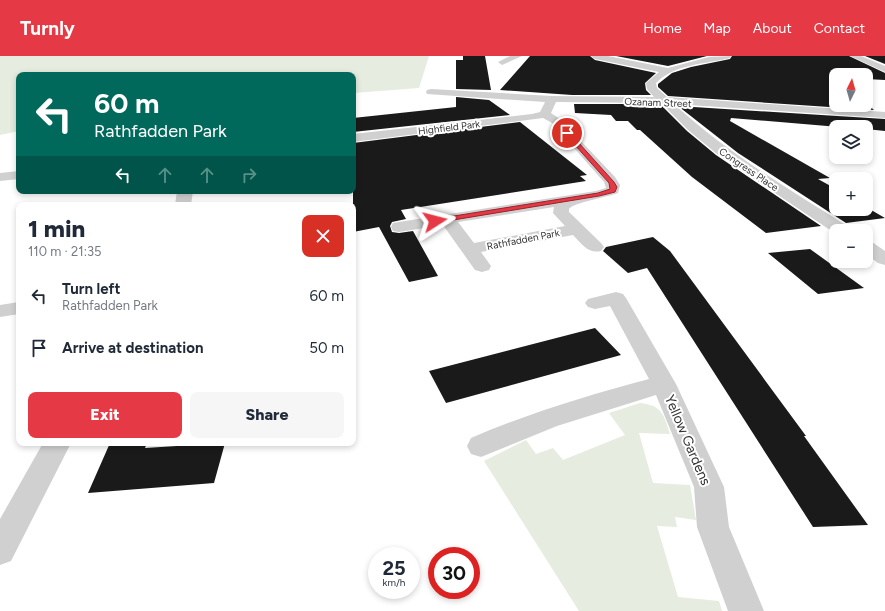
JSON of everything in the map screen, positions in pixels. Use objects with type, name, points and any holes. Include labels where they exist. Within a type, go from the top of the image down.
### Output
[{"type":"street","points":[[502,62],[518,56]]},
{"type":"street","points":[[595,56],[670,71],[727,56]]},
{"type":"street","points":[[854,56],[885,69]]},
{"type":"street","name":"Congress Place","points":[[670,71],[656,78],[651,83],[652,89],[662,100],[722,151],[832,224]]},
{"type":"street","name":"Ozanam Street","points":[[432,92],[552,99],[662,100],[885,116]]},
{"type":"street","points":[[545,114],[552,99]]},
{"type":"street","name":"Highfield Park","points":[[356,138],[532,117],[545,114]]},
{"type":"street","name":"Rathfadden Park","points":[[399,227],[610,192],[613,189],[613,185],[556,121],[545,114]]},
{"type":"street","points":[[0,176],[16,175]]},
{"type":"street","name":"Rathfadden Park","points":[[585,197],[565,203],[560,210],[563,216],[595,247]]},
{"type":"street","name":"Rathfadden Park","points":[[447,219],[482,266]]},
{"type":"street","name":"Rathfadden Park","points":[[469,249],[576,229]]},
{"type":"street","points":[[873,251],[885,259]]},
{"type":"street","name":"Yellow Gardens","points":[[595,303],[616,298],[664,384],[710,486],[713,527],[746,611]]},
{"type":"street","points":[[0,311],[16,308]]},
{"type":"street","name":"Yellow Gardens","points":[[480,446],[516,429],[600,401],[664,384]]},
{"type":"street","points":[[0,550],[55,446]]},
{"type":"shaded area","points":[[0,56],[429,56],[419,88],[356,93],[356,72],[16,72],[16,132],[0,135]]},
{"type":"shaded area","points":[[640,403],[653,406],[661,412],[664,416],[670,434],[639,433],[653,483],[690,485],[696,520],[675,517],[677,527],[657,526],[678,597],[719,601],[722,611],[579,611],[484,461],[526,440],[536,454],[553,448],[563,460],[625,435],[609,413]]},
{"type":"building","points":[[463,56],[485,56],[491,90],[456,89],[456,60],[463,60]]},
{"type":"building","points":[[530,56],[590,56],[595,60],[656,73],[645,83],[646,90],[651,95],[572,95],[500,90]]},
{"type":"building","points":[[616,56],[707,56],[668,66]]},
{"type":"building","points":[[732,56],[849,56],[885,73],[885,80],[873,79],[873,68],[829,68],[829,107],[668,96],[658,87],[658,84],[672,73],[691,67],[730,59]]},
{"type":"building","points":[[865,56],[885,56],[885,64]]},
{"type":"building","points":[[456,97],[489,100],[510,115],[356,132],[356,118],[456,107]]},
{"type":"building","points":[[574,104],[660,104],[687,131],[716,155],[821,226],[766,233],[692,177],[628,121],[616,121],[611,115],[575,113]]},
{"type":"building","points":[[678,106],[885,119],[885,131],[873,130],[873,120],[829,120],[829,126],[731,118],[730,121],[829,177],[818,179],[829,185],[829,212],[738,153]]},
{"type":"building","points":[[520,122],[587,175],[580,176],[586,181],[401,210],[406,219],[392,222],[390,226],[392,232],[399,233],[413,231],[438,276],[409,282],[379,227],[356,231],[356,202],[353,202],[353,194],[356,194],[356,143]]},
{"type":"building","points":[[873,211],[885,218],[846,223],[835,216],[873,216]]},
{"type":"building","points":[[653,237],[670,251],[806,436],[804,436],[868,525],[813,527],[647,268],[628,273],[603,251],[606,247]]},
{"type":"building","points":[[810,249],[829,263],[829,268],[836,268],[864,288],[818,294],[768,253]]},
{"type":"building","points":[[595,328],[621,355],[446,403],[429,371]]},
{"type":"building","points":[[109,446],[146,446],[145,448],[224,446],[214,483],[88,493]]},
{"type":"route","points":[[435,221],[599,195],[613,190],[614,187],[612,183],[567,133]]}]
